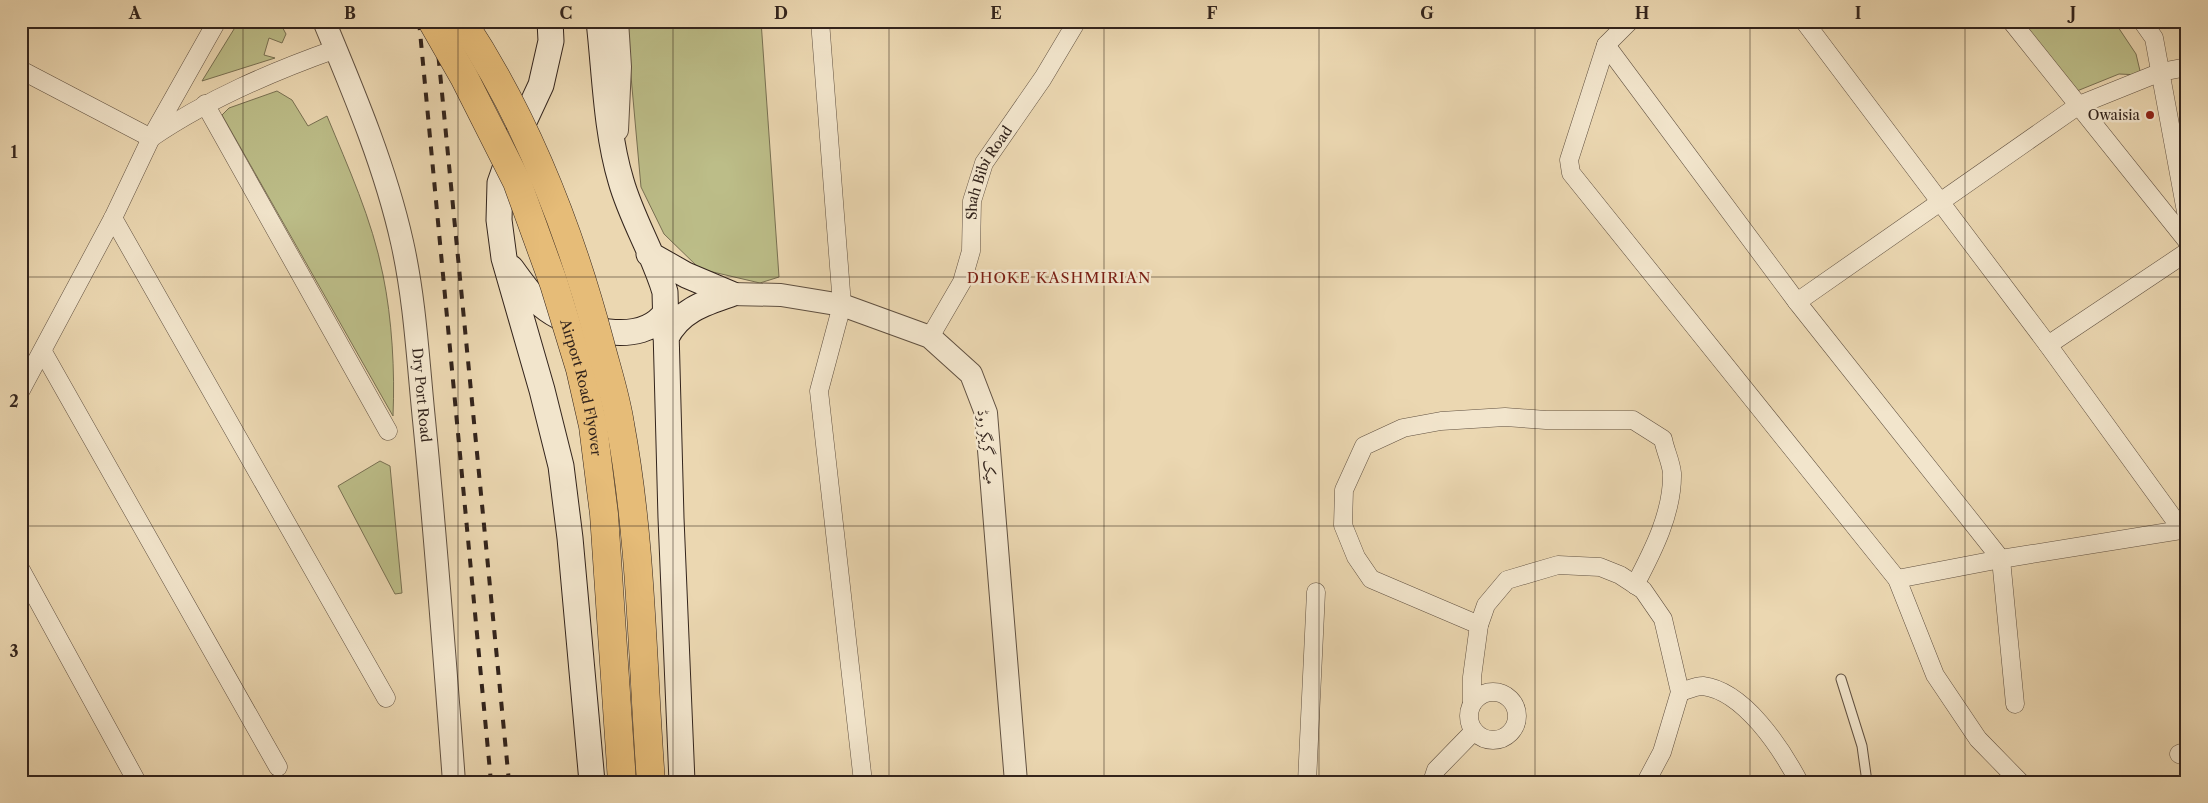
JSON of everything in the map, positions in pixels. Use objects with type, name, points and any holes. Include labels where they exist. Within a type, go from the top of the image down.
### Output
[{"type":"main road","name":"Airport Road Flyover","points":[[432,21],[464,77],[517,182],[554,284],[580,369],[593,426],[604,514],[622,782]]},
{"type":"main road","name":"Airport Road Flyover","points":[[462,21],[523,129],[546,182],[580,275],[608,372],[620,423],[634,521],[651,782]]},
{"type":"main road","points":[[550,21],[551,41],[541,85],[514,143],[500,183],[499,220],[504,258],[542,390],[560,466],[570,538],[592,782]]},
{"type":"main road","points":[[600,21],[615,153],[620,179],[632,216],[665,292],[682,782]]},
{"type":"main road","name":"میک گریگر روڈ","points":[[650,254],[686,275],[731,294]]},
{"type":"main road","points":[[504,258],[522,283],[546,309],[575,322],[608,332],[625,334],[644,329],[661,319],[666,312]]},
{"type":"main road","name":"میک گریگر روڈ","points":[[666,338],[678,318],[694,308],[731,294]]},
{"type":"street","points":[[21,390],[114,218],[151,138],[217,21]]},
{"type":"street","name":"Dry Port Road","points":[[324,21],[370,136],[390,195],[411,288],[454,782]]},
{"type":"street","points":[[615,153],[620,67],[617,21]]},
{"type":"street","points":[[820,21],[842,305],[819,391],[863,782]]},
{"type":"street","name":"Shah Bibi Road","points":[[930,337],[962,282],[971,251],[972,201],[984,164],[1043,78],[1077,21]]},
{"type":"street","points":[[1630,21],[1606,45],[1569,160],[1571,173],[1897,579],[1934,675],[1978,739],[2020,782]]},
{"type":"street","points":[[1804,21],[1939,203],[2048,345],[2184,530],[1897,579]]},
{"type":"street","points":[[2011,21],[2187,241]]},
{"type":"street","points":[[2142,21],[2154,38],[2187,217]]},
{"type":"street","points":[[1606,45],[1797,302],[2001,560],[2015,704]]},
{"type":"street","points":[[151,138],[205,104],[284,67],[336,49]]},
{"type":"street","points":[[1797,302],[2079,106],[2160,72],[2187,68]]},
{"type":"street","points":[[21,70],[151,138]]},
{"type":"street","points":[[205,104],[388,431]]},
{"type":"street","points":[[114,218],[386,698]]},
{"type":"street","points":[[2048,345],[2187,252]]},
{"type":"street","name":"میک گریگر روڈ","points":[[731,294],[781,295],[842,305],[930,337],[971,374],[986,413],[1016,782]]},
{"type":"street","points":[[43,352],[278,766]]},
{"type":"street","points":[[1479,625],[1371,579],[1356,557],[1343,525],[1344,490],[1364,446],[1403,428],[1440,420],[1505,417],[1546,420],[1633,420],[1662,439],[1672,472],[1668,509],[1651,555],[1635,585]]},
{"type":"street","points":[[1472,704],[1484,694],[1500,693],[1513,702],[1516,710],[1515,726],[1504,738],[1488,740],[1474,732],[1469,718],[1479,625],[1486,605],[1507,580],[1558,565],[1600,568],[1643,590],[1664,619],[1680,692],[1662,752],[1646,782]]},
{"type":"street","points":[[21,570],[137,782]]},
{"type":"street","points":[[1307,782],[1316,592]]},
{"type":"street","points":[[1680,692],[1701,686],[1724,692],[1745,706],[1789,763],[1799,782]]},
{"type":"street","points":[[1432,782],[1436,770],[1474,732]]},
{"type":"lane","points":[[1841,680],[1862,746],[1867,782]]},
{"type":"green space","points":[[239,21],[279,21],[286,34],[282,43],[269,38],[264,55],[275,58],[202,81]]},
{"type":"green space","points":[[626,21],[761,21],[779,277],[760,283],[700,269],[664,234],[641,187]]},
{"type":"green space","points":[[2019,21],[2114,21],[2136,54],[2141,75],[2119,74],[2072,93]]},
{"type":"green space","points":[[277,91],[292,100],[308,126],[327,116],[366,214],[378,254],[389,309],[394,381],[393,416],[222,115],[229,108]]},
{"type":"green space","points":[[380,461],[390,466],[402,593],[395,594],[338,486]]},
{"type":"railway","points":[[419,21],[491,782]]},
{"type":"railway","points":[[435,21],[509,782]]},
{"type":"place","name":"Owaisia","points":[[2150,115]]},
{"type":"district","name":"DHOKE KASHMIRIAN","points":[[1059,278]]}]
